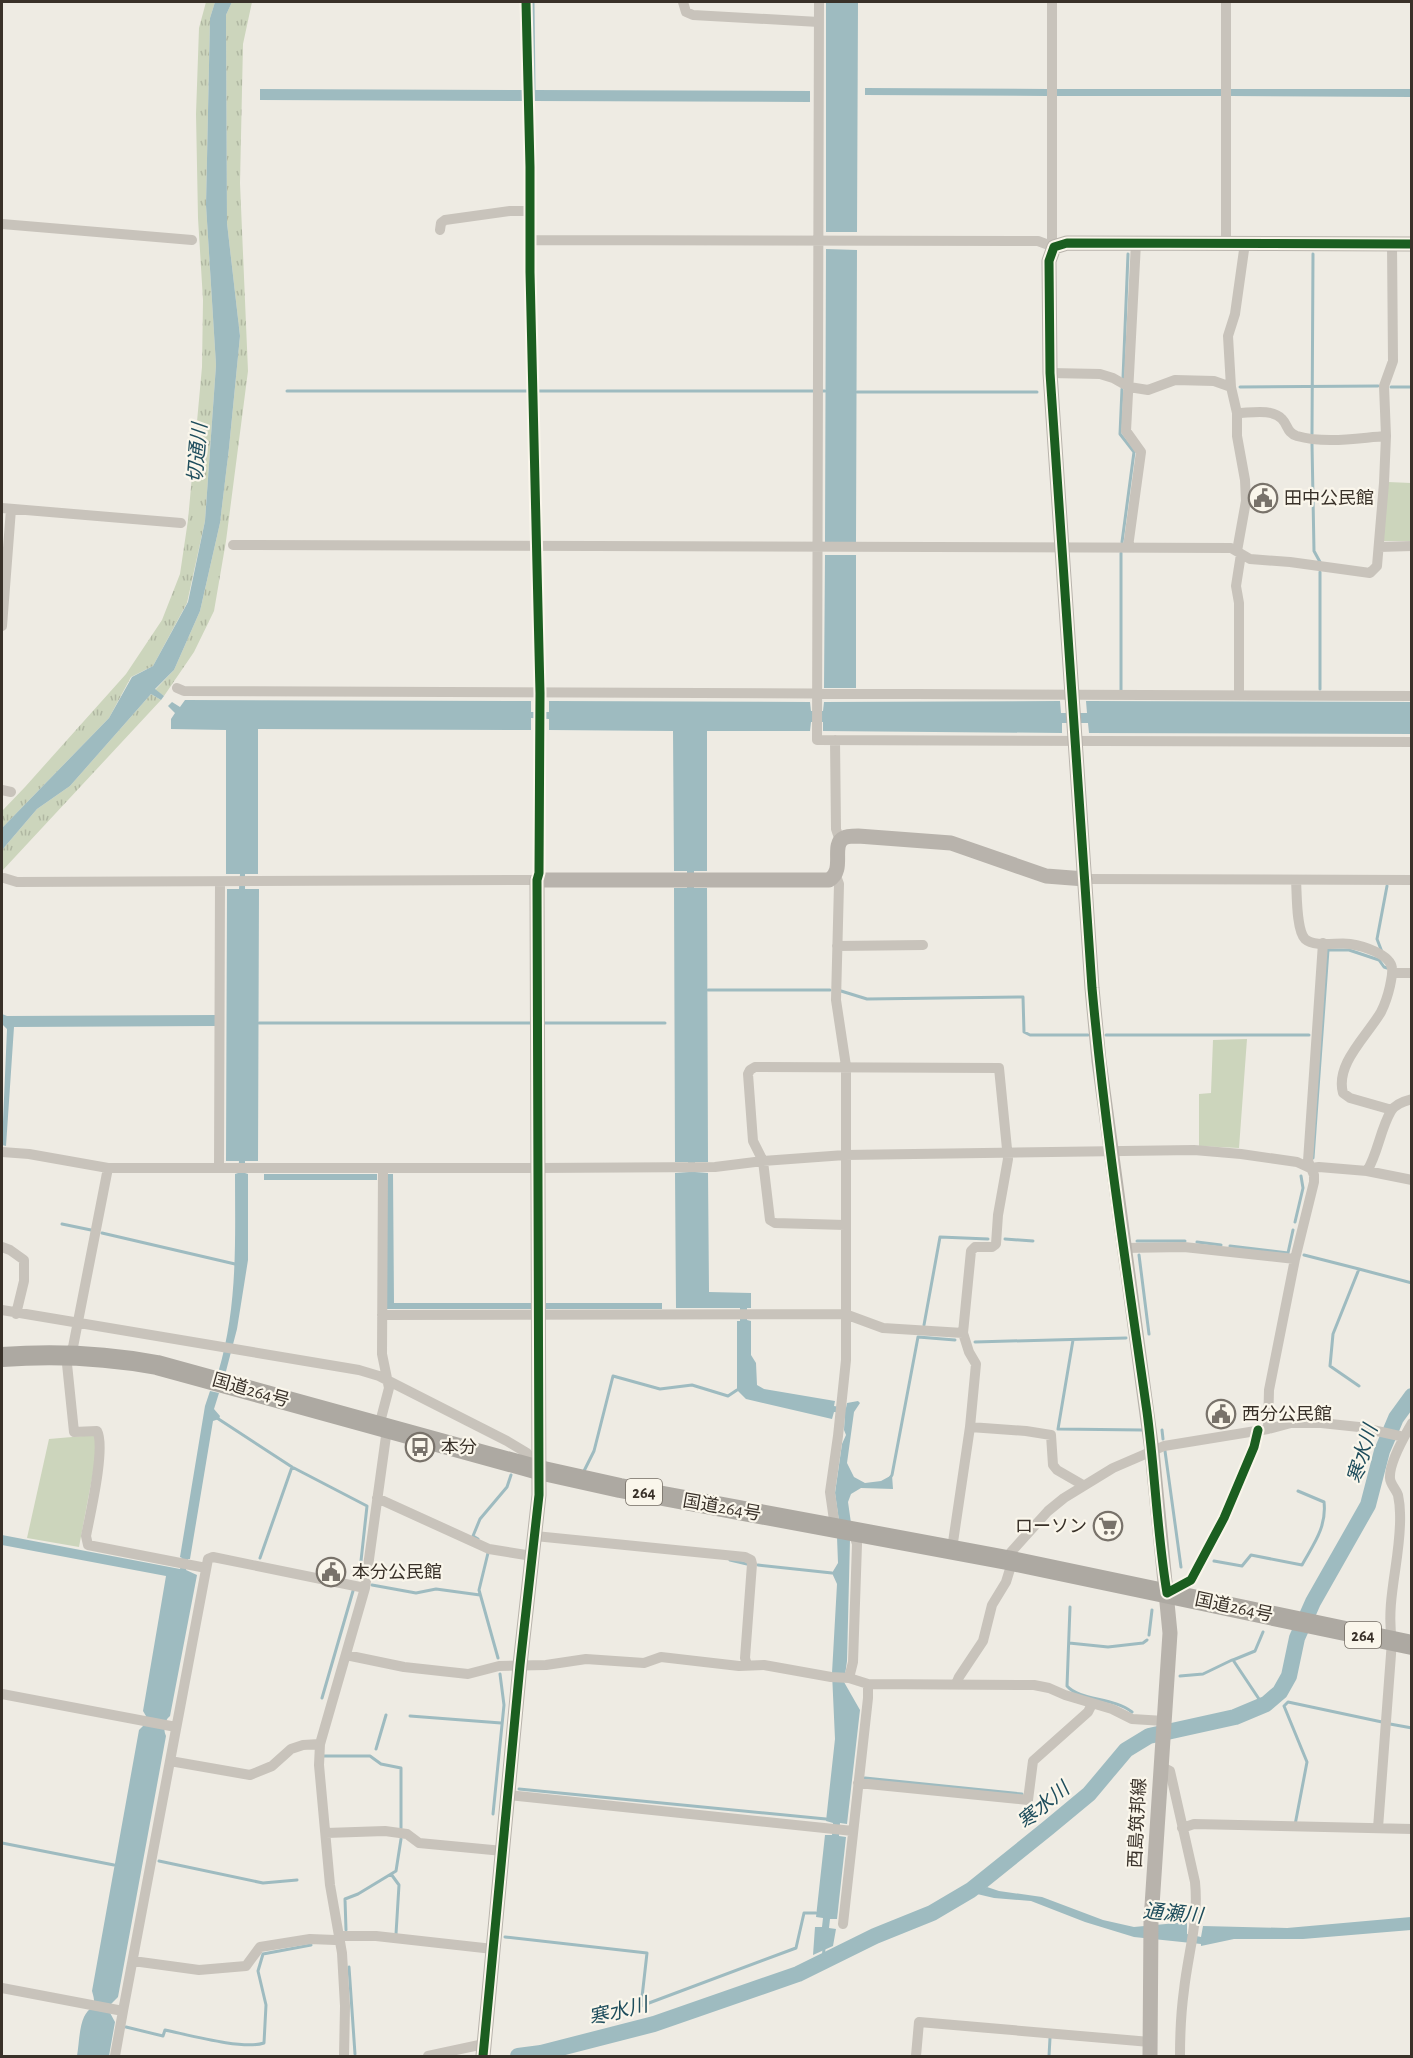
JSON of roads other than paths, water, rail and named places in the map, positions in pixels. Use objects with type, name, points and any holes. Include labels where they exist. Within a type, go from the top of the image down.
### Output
[{"type":"highway","name":"国道264号","points":[[2,1357],[68,1354],[114,1357],[157,1365],[539,1470],[620,1488],[1007,1560],[1402,1643]]},
{"type":"street","points":[[428,2056],[483,2050],[520,1665],[539,1495],[537,880],[539,873],[540,693],[526,2]]},
{"type":"street","points":[[683,2],[686,12],[693,15],[819,22]]},
{"type":"street","points":[[819,2],[817,740],[1074,725],[1412,742]]},
{"type":"street","points":[[1052,2],[1053,246]]},
{"type":"street","points":[[1226,2],[1226,243]]},
{"type":"street","points":[[440,230],[441,223],[445,220],[510,211],[530,211]]},
{"type":"street","points":[[2,224],[192,240]]},
{"type":"street","points":[[530,240],[1038,241],[1053,246],[1067,243],[1412,244]]},
{"type":"street","points":[[1128,547],[1141,452],[1126,431],[1136,243]]},
{"type":"street","points":[[1239,695],[1239,603],[1236,586],[1246,501],[1245,480],[1237,436],[1237,413],[1231,387],[1228,336],[1235,314],[1245,243]]},
{"type":"street","points":[[233,545],[1231,548],[1250,559],[1370,573],[1377,566],[1379,546],[1386,436],[1384,386],[1393,361],[1392,244]]},
{"type":"street","name":"西島筑邦線","points":[[1053,246],[1050,261],[1050,373],[1071,694],[1099,1061],[1152,1451],[1170,1633],[1151,1921],[1150,2049]]},
{"type":"street","points":[[1050,373],[1100,374],[1129,387],[1148,390],[1175,380],[1214,381],[1231,387]]},
{"type":"street","points":[[1237,413],[1271,413],[1284,420],[1294,436],[1324,440],[1386,436]]},
{"type":"street","points":[[2,626],[6,508],[181,523]]},
{"type":"street","points":[[1379,546],[1412,546]]},
{"type":"street","points":[[177,688],[184,691],[1412,696]]},
{"type":"street","points":[[835,740],[836,829],[840,841],[836,876],[839,884],[836,1000],[846,1066],[846,1360],[830,1492],[844,1529],[857,1544],[853,1662],[848,1678]]},
{"type":"street","points":[[840,841],[844,837],[858,836],[951,843],[1046,876],[1085,879],[1412,880]]},
{"type":"street","points":[[4,878],[17,882],[691,881],[829,880],[836,876]]},
{"type":"street","points":[[1296,880],[1300,930],[1306,939],[1313,943],[1351,944],[1374,952],[1387,959],[1392,965],[1388,996],[1382,1010],[1344,1067],[1341,1086],[1343,1093],[1350,1098],[1392,1110]]},
{"type":"street","points":[[219,1168],[220,882]]},
{"type":"street","points":[[1167,1593],[1191,1580],[1224,1518],[1263,1430],[1295,1259],[1314,1182],[1314,1175],[1308,1161],[1323,943]]},
{"type":"street","points":[[837,946],[923,945]]},
{"type":"street","points":[[1392,973],[1412,973]]},
{"type":"street","points":[[845,1225],[776,1223],[770,1220],[763,1161],[753,1141],[748,1074],[750,1070],[755,1066],[999,1068],[1008,1152],[996,1244],[975,1247],[971,1251],[963,1333],[969,1352],[976,1364],[970,1427],[951,1549]]},
{"type":"street","points":[[1367,1172],[1374,1160],[1392,1110],[1403,1101],[1412,1099]]},
{"type":"street","points":[[2,1152],[29,1154],[108,1168],[537,1168],[692,1167],[845,1155],[1194,1150],[1241,1154],[1297,1162],[1310,1168],[1367,1172],[1412,1180]]},
{"type":"street","points":[[108,1168],[73,1347],[68,1354],[67,1375],[74,1432],[97,1431],[100,1435],[100,1454],[86,1536],[88,1545],[206,1568]]},
{"type":"street","points":[[344,2056],[345,2006],[342,1953],[330,1885],[319,1764],[320,1744],[365,1588],[389,1388],[382,1354],[383,1168]]},
{"type":"street","points":[[2,1247],[24,1260],[24,1281],[16,1314]]},
{"type":"street","points":[[1124,1248],[1184,1247],[1295,1259]]},
{"type":"street","points":[[2,1310],[359,1370],[387,1379],[507,1441],[527,1453],[539,1470]]},
{"type":"street","points":[[382,1315],[845,1314],[883,1328],[963,1333]]},
{"type":"street","points":[[956,1684],[983,1641],[992,1605],[1006,1582],[1010,1569],[1007,1560],[1011,1552],[1048,1511],[1083,1485],[1113,1468],[1164,1446],[1263,1430],[1291,1423],[1321,1423],[1401,1436]]},
{"type":"street","points":[[1378,1828],[1402,1643],[1391,1631],[1400,1515],[1398,1496],[1390,1479],[1401,1436],[1412,1423]]},
{"type":"street","points":[[970,1427],[1026,1431],[1052,1436],[1053,1465],[1057,1470],[1083,1485]]},
{"type":"street","points":[[377,1498],[489,1549],[532,1556]]},
{"type":"street","points":[[535,1536],[745,1557],[751,1560],[745,1659],[747,1665]]},
{"type":"street","points":[[115,2056],[118,2010],[133,1961],[170,1761],[172,1727],[208,1559],[213,1557],[365,1588]]},
{"type":"street","points":[[346,1655],[404,1667],[468,1674],[499,1666],[546,1665],[586,1659],[644,1663],[661,1657],[739,1666],[764,1665],[848,1678],[868,1684],[1034,1685],[1049,1688],[1092,1704],[1112,1708],[1132,1719],[1164,1721]]},
{"type":"street","points":[[843,1924],[868,1684]]},
{"type":"street","points":[[2,1694],[172,1727]]},
{"type":"street","points":[[858,1783],[1028,1800],[1033,1761],[1088,1712],[1092,1704]]},
{"type":"street","points":[[170,1761],[250,1774],[272,1766],[291,1749],[303,1745],[320,1744]]},
{"type":"street","points":[[1160,1766],[1170,1771],[1195,1882],[1196,1909],[1184,1989],[1179,2056]]},
{"type":"street","points":[[508,1795],[853,1831]]},
{"type":"street","points":[[1182,1828],[1194,1824],[1412,1829]]},
{"type":"street","points":[[326,1833],[385,1831],[407,1834],[419,1843],[503,1851]]},
{"type":"street","points":[[133,1961],[200,1970],[246,1966],[260,1947],[310,1939],[318,1941],[341,1936],[376,1936],[493,1949]]},
{"type":"street","points":[[2,1988],[118,2010]]},
{"type":"street","points":[[916,2056],[920,2022],[1150,2049]]},
{"type":"water","points":[[215,2],[232,2],[226,15],[227,223],[240,336],[220,523],[200,611],[174,670],[155,689],[164,696],[161,700],[151,694],[70,786],[37,809],[2,850],[2,828],[109,718],[132,677],[153,666],[188,602],[205,521],[216,365],[206,205],[210,18]]},
{"type":"water","points":[[826,2],[858,2],[857,232],[826,232]]},
{"type":"water","points":[[865,88],[1047,89],[1047,96],[865,95]]},
{"type":"water","points":[[260,89],[524,90],[524,101],[260,100]]},
{"type":"water","points":[[1057,89],[1221,89],[1221,96],[1057,96]]},
{"type":"water","points":[[1231,89],[1412,89],[1411,97],[1231,96]]},
{"type":"water","points":[[533,90],[810,91],[810,102],[533,101]]},
{"type":"water","points":[[826,249],[857,250],[856,542],[825,542]]},
{"type":"water","points":[[825,555],[856,555],[856,688],[824,688]]},
{"type":"water","points":[[185,700],[531,701],[531,712],[549,712],[549,701],[810,702],[811,711],[823,711],[824,702],[1060,701],[1061,713],[1087,713],[1086,701],[1411,702],[1412,734],[1089,733],[1088,723],[1062,723],[1062,733],[823,731],[823,722],[811,722],[810,731],[707,731],[707,871],[694,871],[694,888],[707,888],[708,1162],[695,1162],[695,1172],[708,1173],[709,1292],[751,1293],[751,1308],[747,1308],[747,1320],[751,1321],[751,1355],[756,1363],[757,1385],[764,1389],[835,1401],[834,1406],[846,1408],[847,1403],[858,1401],[860,1403],[854,1412],[847,1463],[854,1477],[865,1483],[881,1481],[892,1475],[893,1489],[861,1488],[851,1494],[848,1502],[851,1523],[839,1521],[835,1493],[842,1444],[846,1435],[845,1413],[834,1412],[832,1419],[746,1399],[737,1390],[737,1321],[740,1321],[740,1308],[676,1308],[675,1173],[689,1172],[688,1162],[675,1162],[674,888],[687,888],[687,871],[674,871],[673,731],[549,730],[549,719],[531,718],[531,730],[258,729],[258,874],[245,874],[245,889],[259,889],[258,1161],[245,1161],[245,1173],[248,1174],[248,1260],[237,1329],[225,1375],[218,1373],[232,1299],[235,1174],[238,1173],[239,1161],[226,1161],[227,889],[239,889],[240,874],[226,874],[226,730],[171,729],[171,719],[175,713],[168,706],[172,702],[180,707]]},
{"type":"water","points":[[2,1014],[7,1016],[215,1015],[215,1026],[14,1027],[6,1146],[2,1145],[7,1029],[2,1024]]},
{"type":"water","points":[[264,1174],[377,1174],[377,1180],[264,1180]]},
{"type":"water","points":[[387,1174],[393,1174],[394,1303],[531,1303],[531,1309],[387,1309]]},
{"type":"water","points":[[546,1303],[662,1303],[662,1309],[546,1309]]},
{"type":"water","points":[[210,1391],[219,1393],[214,1409],[220,1416],[219,1419],[213,1421],[190,1559],[188,1559],[186,1570],[197,1575],[170,1716],[165,1725],[166,1736],[118,1997],[111,2004],[109,2011],[115,2022],[109,2056],[77,2056],[82,2021],[94,2005],[92,1991],[139,1730],[146,1716],[143,1711],[166,1576],[2,1545],[2,1535],[180,1569],[182,1558],[180,1557],[205,1406]]},
{"type":"water","points":[[837,1537],[850,1539],[847,1661],[844,1682],[860,1710],[847,1824],[840,1823],[839,1836],[846,1837],[837,1919],[830,1919],[829,1928],[836,1929],[833,1946],[813,1955],[815,1927],[822,1927],[823,1918],[816,1917],[825,1835],[832,1835],[833,1823],[826,1821],[835,1739],[832,1673],[837,1584],[832,1573],[838,1563]]},
{"type":"water","points":[[987,1887],[1042,1897],[1103,1920],[1134,1927],[1187,1922],[1187,1934],[1201,1937],[1203,1926],[1287,1928],[1411,1917],[1411,1930],[1303,1939],[1234,1939],[1201,1946],[1201,1944],[1134,1937],[1085,1922],[1031,1901],[977,1894]]},
{"type":"waterway","points":[[533,2],[534,90]]},
{"type":"waterway","points":[[1123,378],[1128,254]]},
{"type":"waterway","points":[[1312,434],[1313,254]]},
{"type":"waterway","points":[[1240,387],[1378,386]]},
{"type":"waterway","points":[[1391,387],[1412,387]]},
{"type":"waterway","points":[[1122,389],[1120,434],[1134,452],[1122,542]]},
{"type":"waterway","points":[[287,391],[527,391]]},
{"type":"waterway","points":[[539,391],[825,391]]},
{"type":"waterway","points":[[857,392],[1037,392]]},
{"type":"waterway","points":[[1312,444],[1314,551],[1320,562]]},
{"type":"waterway","points":[[1121,553],[1121,690]]},
{"type":"waterway","points":[[1320,572],[1320,689]]},
{"type":"waterway","points":[[1382,952],[1377,939],[1387,886]]},
{"type":"waterway","points":[[1313,1158],[1328,950],[1349,950],[1379,960],[1387,968]]},
{"type":"waterway","points":[[708,990],[830,990]]},
{"type":"waterway","points":[[841,991],[867,999],[1023,997],[1024,1032],[1030,1035],[1088,1035]]},
{"type":"waterway","points":[[259,1023],[530,1023]]},
{"type":"waterway","points":[[545,1023],[665,1023]]},
{"type":"waterway","points":[[1106,1035],[1309,1035]]},
{"type":"waterway","points":[[1295,1222],[1303,1188],[1301,1176]]},
{"type":"waterway","points":[[62,1224],[91,1230]]},
{"type":"waterway","points":[[1230,1246],[1288,1253],[1293,1230]]},
{"type":"waterway","points":[[102,1233],[235,1264]]},
{"type":"waterway","points":[[924,1325],[940,1237],[988,1239]]},
{"type":"waterway","points":[[1005,1239],[1033,1241]]},
{"type":"waterway","points":[[1137,1241],[1185,1241]]},
{"type":"waterway","points":[[1197,1242],[1221,1245]]},
{"type":"waterway","points":[[1139,1255],[1149,1334]]},
{"type":"waterway","points":[[1304,1255],[1359,1269]]},
{"type":"waterway","points":[[1359,1386],[1330,1366],[1333,1334],[1359,1269],[1412,1283]]},
{"type":"waterway","points":[[890,1478],[918,1337],[955,1340]]},
{"type":"waterway","points":[[975,1342],[1126,1338]]},
{"type":"waterway","points":[[1073,1340],[1058,1429],[1142,1430]]},
{"type":"waterway","points":[[584,1471],[594,1451],[613,1376],[660,1389],[692,1385],[728,1396],[737,1390]]},
{"type":"waterway","name":"寒水川","points":[[518,2056],[541,2053],[654,2024],[798,1974],[875,1936],[932,1913],[971,1890],[1089,1794],[1126,1750],[1149,1736],[1235,1717],[1266,1704],[1280,1692],[1289,1676],[1297,1638],[1313,1602],[1368,1505],[1382,1451],[1396,1418],[1412,1396]]},
{"type":"waterway","points":[[217,1418],[292,1467],[367,1506],[360,1570]]},
{"type":"waterway","points":[[1162,1430],[1163,1439]]},
{"type":"waterway","points":[[1165,1451],[1181,1567]]},
{"type":"waterway","points":[[260,1558],[292,1467]]},
{"type":"waterway","points":[[478,1539],[473,1536],[480,1519],[507,1487],[511,1475]]},
{"type":"waterway","points":[[1214,1561],[1242,1566],[1251,1555],[1302,1565],[1321,1528],[1324,1502],[1298,1491]]},
{"type":"waterway","points":[[488,1553],[479,1590],[498,1658]]},
{"type":"waterway","points":[[730,1560],[747,1564]]},
{"type":"waterway","points":[[758,1565],[832,1573]]},
{"type":"waterway","points":[[372,1585],[416,1593],[436,1589],[480,1595]]},
{"type":"waterway","points":[[322,1698],[353,1591]]},
{"type":"waterway","points":[[1070,1607],[1067,1686],[1080,1694],[1116,1704],[1132,1712]]},
{"type":"waterway","points":[[1149,1635],[1152,1610]]},
{"type":"waterway","points":[[1263,1632],[1255,1651],[1233,1660],[1261,1702],[1266,1704]]},
{"type":"waterway","points":[[1069,1643],[1108,1647],[1143,1643],[1147,1640]]},
{"type":"waterway","points":[[1180,1676],[1203,1674],[1232,1660]]},
{"type":"waterway","points":[[493,1814],[504,1705],[500,1674]]},
{"type":"waterway","points":[[1295,1825],[1307,1762],[1284,1706],[1288,1702],[1382,1722]]},
{"type":"waterway","points":[[376,1749],[386,1715]]},
{"type":"waterway","points":[[410,1716],[501,1723]]},
{"type":"waterway","points":[[1390,1724],[1412,1728]]},
{"type":"waterway","points":[[322,1756],[370,1756],[381,1764],[401,1768],[401,1828]]},
{"type":"waterway","points":[[865,1778],[1022,1794]]},
{"type":"waterway","points":[[519,1789],[826,1819]]},
{"type":"waterway","points":[[346,1930],[345,1899],[358,1894],[396,1871],[401,1839]]},
{"type":"waterway","points":[[2,1843],[114,1865]]},
{"type":"waterway","points":[[159,1861],[263,1883],[297,1880]]},
{"type":"waterway","points":[[391,1874],[399,1885],[396,1934]]},
{"type":"waterway","points":[[505,1937],[647,1953],[641,2006],[796,1948],[804,1913],[816,1913]]},
{"type":"waterway","points":[[126,2027],[163,2036],[165,2030],[243,2045],[264,2043],[266,2005],[258,1971],[263,1954],[311,1945]]},
{"type":"waterway","points":[[823,1962],[824,1948]]},
{"type":"waterway","points":[[349,1967],[355,2054]]},
{"type":"waterway","points":[[1049,2056],[1050,2038]]},
{"type":"place","name":"田中公民館","points":[[1263,498]]},
{"type":"place","name":"西分公民館","points":[[1221,1414]]},
{"type":"place","name":"本分","points":[[420,1447]]},
{"type":"place","name":"ローソン","points":[[1108,1526]]},
{"type":"place","name":"本分公民館","points":[[331,1572]]},
{"type":"water label","name":"切通川","points":[[197,453]]},
{"type":"water label","name":"通瀬川","points":[[1173,1913]]}]
